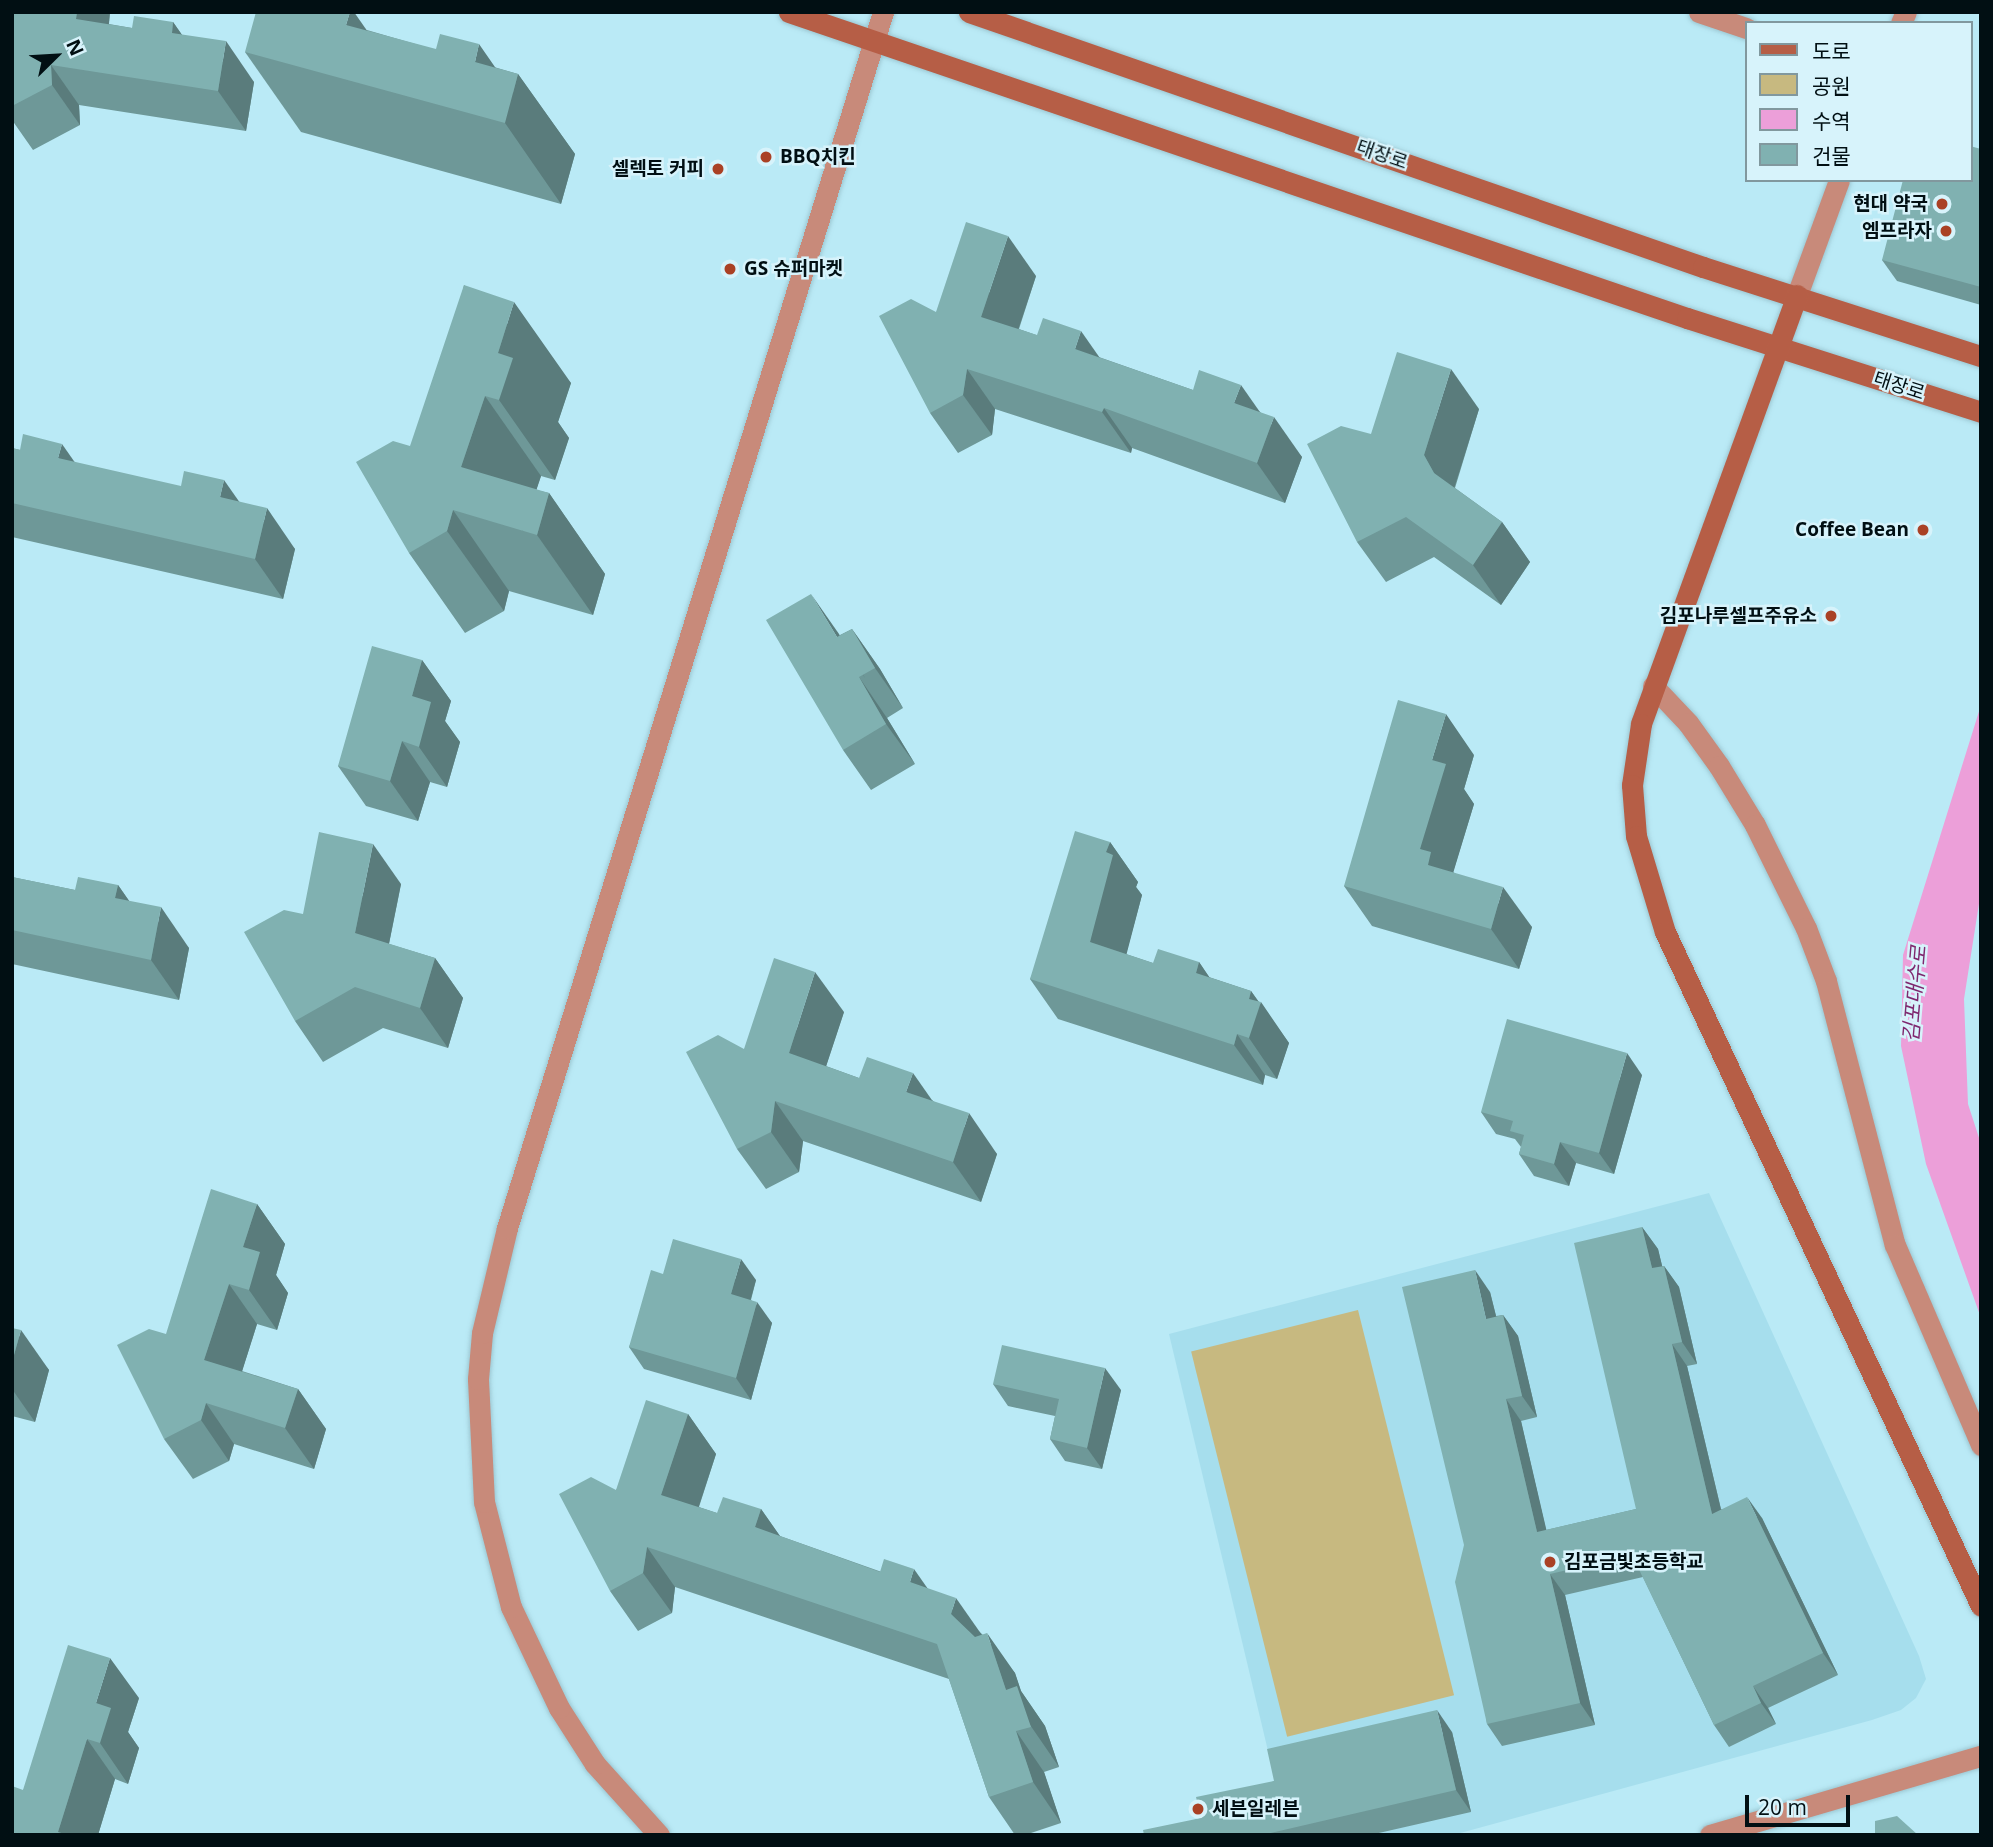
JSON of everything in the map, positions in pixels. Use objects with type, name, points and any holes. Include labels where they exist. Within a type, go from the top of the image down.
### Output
[{"type":"street","name":"태장로","points":[[789,12],[1777,346],[1981,412]]},
{"type":"street","points":[[659,1835],[595,1764],[559,1708],[511,1607],[484,1502],[478,1379],[482,1333],[507,1228],[883,12]]},
{"type":"street","name":"태장로","points":[[969,12],[1981,356]]},
{"type":"street","points":[[1699,12],[1744,27]]},
{"type":"street","points":[[1838,182],[1653,686],[1634,754],[1632,785],[1636,836],[1647,884],[1670,944],[1981,1606]]},
{"type":"street","points":[[1653,686],[1688,723],[1718,766],[1755,825],[1806,928],[1826,981],[1895,1245],[1981,1445]]},
{"type":"street","points":[[1710,1835],[1981,1756]]},
{"type":"shaded area","name":"김포금빛초등학교","points":[[1709,1193],[1919,1656],[1926,1679],[1916,1698],[1901,1710],[1872,1720],[1453,1835],[1288,1835],[1169,1334]]},
{"type":"green space","points":[[1358,1310],[1454,1695],[1287,1737],[1191,1352]]},
{"type":"water","name":"김포대수로","points":[[1981,705],[1981,891],[1964,999],[1968,1104],[1981,1144],[1981,1318],[1926,1164],[1901,1046],[1903,955]]},
{"type":"building","points":[[12,12],[77,12],[76,19],[132,28],[134,16],[173,22],[172,33],[226,41],[218,91],[51,65],[52,85],[12,106]]},
{"type":"building","points":[[256,12],[350,12],[346,25],[436,49],[440,34],[479,44],[475,62],[518,74],[505,123],[245,52]]},
{"type":"building","name":"엠프라자","points":[[1972,147],[1981,149],[1981,287],[1882,260],[1902,182],[1972,182]]},
{"type":"building","points":[[966,222],[1008,236],[981,317],[1037,335],[1043,318],[1081,331],[1075,349],[1193,390],[1199,370],[1241,385],[1234,403],[1274,417],[1257,463],[1104,408],[1102,412],[967,369],[963,395],[930,413],[879,316],[911,299],[936,312]]},
{"type":"building","points":[[464,285],[514,302],[498,353],[513,358],[499,400],[485,396],[461,467],[549,493],[537,535],[453,510],[447,531],[409,553],[356,462],[393,441],[410,446]]},
{"type":"building","points":[[1397,352],[1451,369],[1424,455],[1434,473],[1502,522],[1473,565],[1406,517],[1357,542],[1307,444],[1341,426],[1371,434]]},
{"type":"building","points":[[23,434],[62,444],[58,458],[181,486],[184,471],[224,480],[220,497],[267,508],[255,559],[12,503],[12,448],[20,450]]},
{"type":"building","points":[[811,594],[837,637],[852,629],[875,668],[859,677],[886,724],[843,750],[766,620]]},
{"type":"building","points":[[372,646],[422,660],[412,696],[431,702],[419,747],[402,741],[390,781],[338,766]]},
{"type":"building","points":[[1398,700],[1446,714],[1432,760],[1446,764],[1420,849],[1431,852],[1428,865],[1503,887],[1491,929],[1344,886]]},
{"type":"building","points":[[1075,831],[1110,842],[1106,852],[1113,855],[1090,942],[1153,963],[1158,949],[1199,962],[1196,973],[1251,991],[1249,999],[1261,1002],[1249,1038],[1237,1034],[1234,1045],[1030,979]]},
{"type":"building","points":[[319,832],[373,844],[355,933],[435,958],[420,1008],[355,987],[295,1021],[244,932],[284,910],[303,914]]},
{"type":"building","points":[[12,877],[75,890],[78,877],[118,885],[115,898],[161,907],[151,960],[12,930]]},
{"type":"building","points":[[774,958],[815,972],[789,1053],[859,1078],[867,1057],[913,1073],[906,1092],[969,1113],[953,1162],[775,1101],[771,1132],[737,1149],[686,1052],[718,1035],[744,1049]]},
{"type":"building","points":[[1507,1019],[1627,1053],[1599,1153],[1560,1142],[1554,1164],[1519,1154],[1524,1135],[1510,1131],[1513,1121],[1481,1112]]},
{"type":"building","points":[[211,1189],[257,1204],[243,1247],[260,1252],[249,1290],[229,1284],[204,1360],[298,1389],[285,1428],[206,1403],[201,1420],[164,1439],[117,1345],[149,1329],[166,1334]]},
{"type":"building","points":[[1642,1227],[1652,1268],[1664,1266],[1682,1342],[1672,1344],[1712,1514],[1747,1497],[1823,1653],[1753,1686],[1761,1703],[1714,1725],[1632,1555],[1550,1574],[1580,1703],[1487,1724],[1455,1582],[1464,1545],[1402,1287],[1475,1270],[1486,1319],[1503,1315],[1522,1396],[1506,1399],[1537,1532],[1636,1509],[1574,1243]]},
{"type":"building","points":[[673,1239],[741,1259],[731,1294],[757,1302],[736,1378],[629,1347],[651,1270],[663,1274]]},
{"type":"building","points":[[12,1328],[21,1330],[12,1362]]},
{"type":"building","points":[[1002,1345],[1105,1368],[1087,1448],[1050,1439],[1059,1399],[993,1384]]},
{"type":"building","points":[[646,1400],[688,1414],[661,1495],[717,1513],[723,1497],[761,1509],[755,1527],[880,1572],[884,1559],[914,1569],[910,1582],[956,1598],[951,1614],[975,1637],[987,1633],[1006,1690],[1017,1686],[1031,1727],[1016,1731],[1033,1782],[989,1797],[937,1644],[647,1547],[643,1573],[610,1591],[559,1494],[591,1477],[616,1490]]},
{"type":"building","points":[[68,1645],[110,1658],[96,1703],[111,1708],[100,1743],[87,1739],[58,1832],[68,1835],[12,1835],[12,1786],[23,1790]]},
{"type":"building","points":[[1437,1710],[1456,1790],[1262,1835],[1144,1835],[1143,1830],[1201,1818],[1196,1797],[1274,1781],[1267,1749]]},
{"type":"building","points":[[1897,1816],[1918,1835],[1875,1835],[1875,1821]]},
{"type":"place","name":"BBQ치킨","points":[[766,157]]},
{"type":"place","name":"셀렉토 커피","points":[[718,169]]},
{"type":"place","name":"현대 약국","points":[[1942,204]]},
{"type":"place","name":"엠프라자","points":[[1946,231]]},
{"type":"place","name":"GS 슈퍼마켓","points":[[730,269]]},
{"type":"place","name":"Coffee Bean","points":[[1923,530]]},
{"type":"place","name":"김포나루셀프주유소","points":[[1831,616]]},
{"type":"place","name":"김포금빛초등학교","points":[[1550,1562]]},
{"type":"place","name":"세븐일레븐","points":[[1198,1809]]}]
